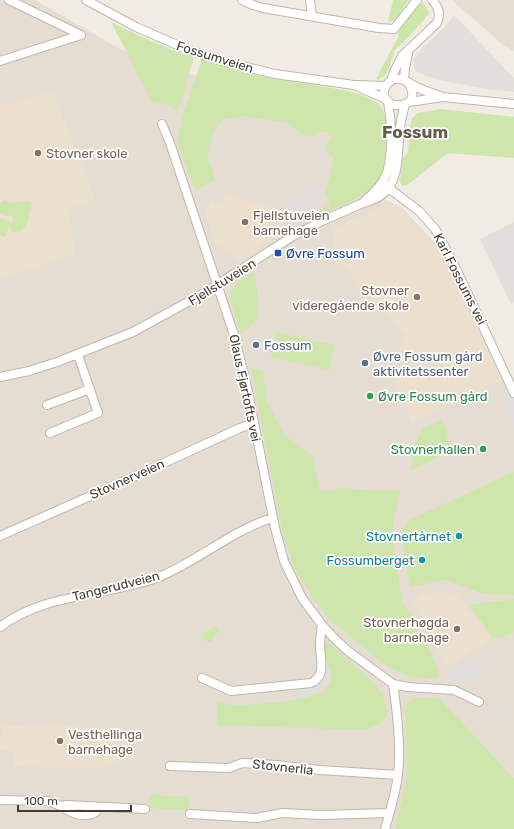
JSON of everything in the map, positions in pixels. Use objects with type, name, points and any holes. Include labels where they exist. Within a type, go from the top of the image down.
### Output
[{"type":"street","points":[[0,61],[81,35],[9,0]]},
{"type":"street","name":"Fossumveien","points":[[86,0],[136,27],[190,50],[214,58],[275,74],[354,85],[388,83],[397,79],[443,97]]},
{"type":"street","points":[[242,0],[258,7],[365,26],[394,29],[417,0]]},
{"type":"street","points":[[310,0],[312,16]]},
{"type":"street","points":[[385,185],[388,170],[391,128],[385,93],[399,60],[431,29],[438,20],[439,10],[432,0]]},
{"type":"street","points":[[385,185],[394,178],[397,167],[400,129],[407,103],[412,95],[412,91],[406,82],[405,68],[410,49]]},
{"type":"street","name":"Fossumveien","points":[[354,85],[387,100],[396,106],[443,97],[514,104]]},
{"type":"street","name":"Olaus Fjørtofts vei","points":[[162,124],[170,143],[218,285],[240,356],[272,518]]},
{"type":"street","name":"Fjellstuveien","points":[[0,377],[39,368],[78,355],[150,323],[218,285],[293,236],[322,221],[378,198],[385,185]]},
{"type":"street","name":"Karl Fossums vei","points":[[385,185],[423,215],[435,229],[443,242],[514,393]]},
{"type":"street","points":[[50,433],[98,413],[78,355]]},
{"type":"street","points":[[47,404],[90,389]]},
{"type":"street","name":"Stovnerveien","points":[[0,536],[254,423]]},
{"type":"street","points":[[272,518],[284,561],[302,598],[322,625],[348,651],[393,684],[408,687],[445,688],[454,690],[479,702]]},
{"type":"street","name":"Tangerudveien","points":[[0,627],[18,615],[40,606],[132,585],[162,575],[182,566],[250,526],[272,518]]},
{"type":"street","points":[[202,678],[231,691],[311,683],[318,678],[321,671],[320,646],[322,625]]},
{"type":"street","points":[[385,829],[398,775],[399,754],[393,684]]},
{"type":"street","name":"Stovnerlia","points":[[170,766],[229,768],[242,763],[398,775]]},
{"type":"street","points":[[0,800],[48,801],[61,806],[74,814],[90,815],[96,812]]},
{"type":"street","points":[[61,806],[68,805],[145,809]]},
{"type":"street","points":[[190,814],[256,818],[283,813],[322,815],[389,813]]},
{"type":"shaded area","points":[[0,0],[35,0],[120,49],[211,81],[330,104],[365,166],[368,191],[403,209],[448,257],[507,383],[514,380],[514,778],[439,698],[405,705],[407,776],[395,829],[0,829]]},
{"type":"shaded area","points":[[452,0],[514,0],[514,51],[503,45]]},
{"type":"shaded area","points":[[454,15],[514,78],[514,92],[486,89],[444,81],[415,71],[413,61],[420,50],[444,28]]},
{"type":"shaded area","name":"Stovner skole","points":[[53,92],[95,200],[68,209],[75,253],[25,272],[0,276],[0,106]]},
{"type":"shaded area","points":[[317,184],[326,198],[317,206],[289,219],[280,202]]},
{"type":"shaded area","name":"Fjellstuveien barnehage","points":[[225,193],[273,208],[287,230],[238,260],[232,252],[226,248],[216,246],[206,215],[210,200],[222,203]]},
{"type":"shaded area","name":"Stovner videregående skole","points":[[392,204],[402,210],[445,259],[502,380],[412,423],[393,379],[419,365],[396,344],[406,335],[334,256],[334,228],[384,205]]},
{"type":"shaded area","points":[[514,222],[514,302],[511,304],[480,239]]},
{"type":"shaded area","name":"Fossum","points":[[269,332],[263,341],[262,347],[265,359],[256,360],[252,354],[250,337]]},
{"type":"shaded area","points":[[509,390],[514,400],[514,426],[502,399],[502,394]]},
{"type":"shaded area","name":"Stovnerhøgda barnehage","points":[[439,592],[456,595],[493,639],[447,666],[436,647],[428,626],[414,605],[418,596]]},
{"type":"shaded area","points":[[310,655],[321,656],[324,658],[330,677],[329,681],[318,691],[296,697],[298,681],[312,679],[314,677],[315,672],[310,670]]},
{"type":"shaded area","points":[[478,657],[488,672],[463,685],[449,682],[446,674]]},
{"type":"shaded area","points":[[510,706],[513,713],[508,718],[506,716],[500,722],[492,714],[495,709]]},
{"type":"shaded area","name":"Vesthellinga barnehage","points":[[2,724],[13,726],[49,727],[50,725],[121,729],[119,761],[94,769],[15,766],[13,751],[0,750]]},
{"type":"green space","points":[[393,0],[409,0],[395,20],[388,22]]},
{"type":"green space","points":[[423,3],[429,14],[395,50],[390,67],[386,74],[378,80],[376,79],[398,37],[398,32],[417,6]]},
{"type":"green space","points":[[111,22],[162,46],[194,57],[178,112],[163,104],[153,104]]},
{"type":"green space","points":[[202,59],[266,77],[355,93],[376,102],[384,112],[387,124],[384,165],[378,180],[359,197],[316,217],[330,203],[325,194],[333,159],[326,149],[332,138],[328,133],[319,131],[313,137],[302,134],[286,122],[241,116],[222,120],[213,132],[207,159],[212,167],[214,180],[196,191],[177,143],[183,115]]},
{"type":"green space","points":[[440,109],[514,117],[514,158],[448,153],[406,186],[402,186],[400,182],[403,158],[408,152],[412,118],[418,113]]},
{"type":"green space","points":[[5,200],[12,203],[23,201],[32,203],[27,222],[19,232],[14,233],[11,230],[10,226],[14,220],[12,216],[5,216],[0,213],[0,203]]},
{"type":"green space","points":[[0,218],[10,222],[6,236],[4,237],[0,235]]},
{"type":"green space","points":[[254,272],[258,298],[257,316],[254,323],[248,329],[240,333],[229,296],[236,284]]},
{"type":"green space","points":[[276,332],[334,345],[329,370],[271,357]]},
{"type":"green space","points":[[251,368],[263,371],[266,399],[284,435],[312,455],[320,492],[343,488],[400,491],[392,531],[399,585],[404,605],[413,615],[418,627],[417,636],[421,642],[426,641],[438,670],[438,678],[433,679],[407,676],[385,665],[328,618],[314,600],[295,569],[283,535]]},
{"type":"green space","points":[[442,419],[452,449],[410,472],[415,443],[423,429]]},
{"type":"green space","points":[[514,472],[514,595],[484,594],[445,580],[410,587],[401,531],[407,521]]},
{"type":"green space","points":[[514,599],[514,632],[509,635],[493,638],[470,605]]},
{"type":"green space","points":[[217,626],[220,632],[213,635],[213,640],[210,642],[205,640],[202,634]]},
{"type":"green space","points":[[324,642],[327,642],[367,677],[383,694],[388,713],[380,724],[364,730],[217,725],[217,701],[235,706],[298,700],[322,693],[329,684],[332,676],[325,657]]},
{"type":"green space","points":[[414,698],[439,698],[514,778],[514,829],[395,829],[407,776],[405,705]]},
{"type":"green space","points":[[150,795],[189,797],[188,810],[149,808]]},
{"type":"place","name":"Stovner skole","points":[[38,153]]},
{"type":"place","name":"Fjellstuveien barnehage","points":[[245,222]]},
{"type":"place","name":"Øvre Fossum","points":[[278,253]]},
{"type":"place","name":"Stovner videregående skole","points":[[417,297]]},
{"type":"place","name":"Fossum","points":[[256,345]]},
{"type":"place","name":"Øvre Fossum gård aktivitetssenter","points":[[365,363]]},
{"type":"place","name":"Øvre Fossum gård","points":[[370,396]]},
{"type":"place","name":"Stovnerhallen","points":[[483,449]]},
{"type":"place","name":"Stovnertårnet","points":[[459,536]]},
{"type":"place","name":"Fossumberget","points":[[422,560]]},
{"type":"place","name":"Stovnerhøgda barnehage","points":[[457,629]]},
{"type":"place","name":"Vesthellinga barnehage","points":[[60,741]]},
{"type":"district","name":"Fossum","points":[[415,132]]}]
